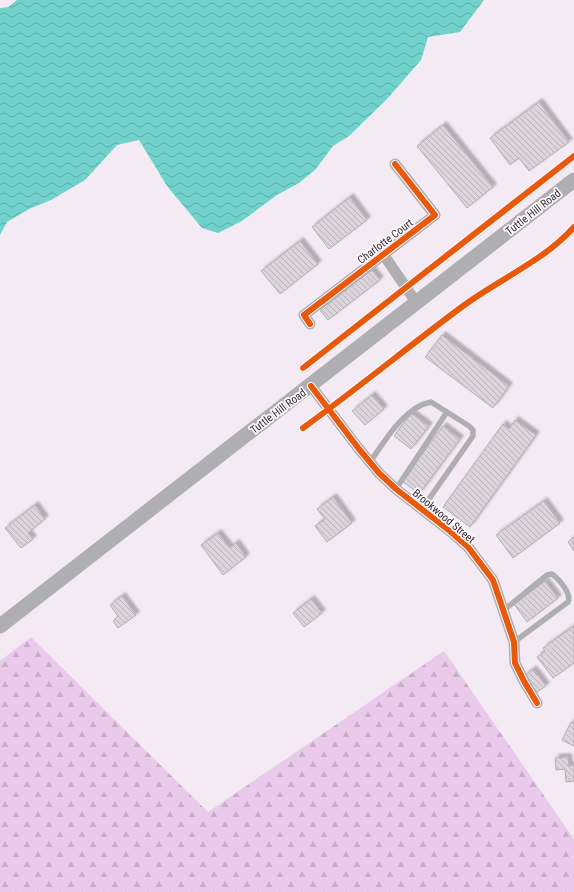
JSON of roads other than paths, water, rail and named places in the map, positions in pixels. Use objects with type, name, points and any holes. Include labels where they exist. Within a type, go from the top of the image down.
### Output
[{"type":"main road","name":"Tuttle Hill Road","points":[[0,626],[195,474],[311,386],[416,302],[574,180]]},
{"type":"street","name":"Charlotte Court","points":[[310,324],[304,315],[435,215],[395,164]]},
{"type":"street","name":"Charlotte Court","points":[[383,254],[416,302]]},
{"type":"street","name":"Brookwood Street","points":[[311,386],[370,462],[396,489],[451,532],[468,548],[493,580],[514,642],[515,663],[525,683],[538,703]]},
{"type":"lane","points":[[370,462],[393,429],[413,409],[424,404],[431,402],[469,426],[473,430],[473,436],[422,509]]},
{"type":"lane","points":[[396,489],[447,412]]},
{"type":"lane","points":[[504,610],[547,575],[552,574],[556,577],[569,594],[570,599],[568,602],[514,642]]},
{"type":"water","points":[[17,0],[484,0],[460,32],[428,37],[421,60],[387,99],[349,136],[333,146],[315,170],[299,183],[277,195],[242,221],[218,233],[202,228],[167,186],[139,140],[117,145],[85,180],[51,200],[29,209],[7,222],[0,235],[0,8],[8,7]]}]
